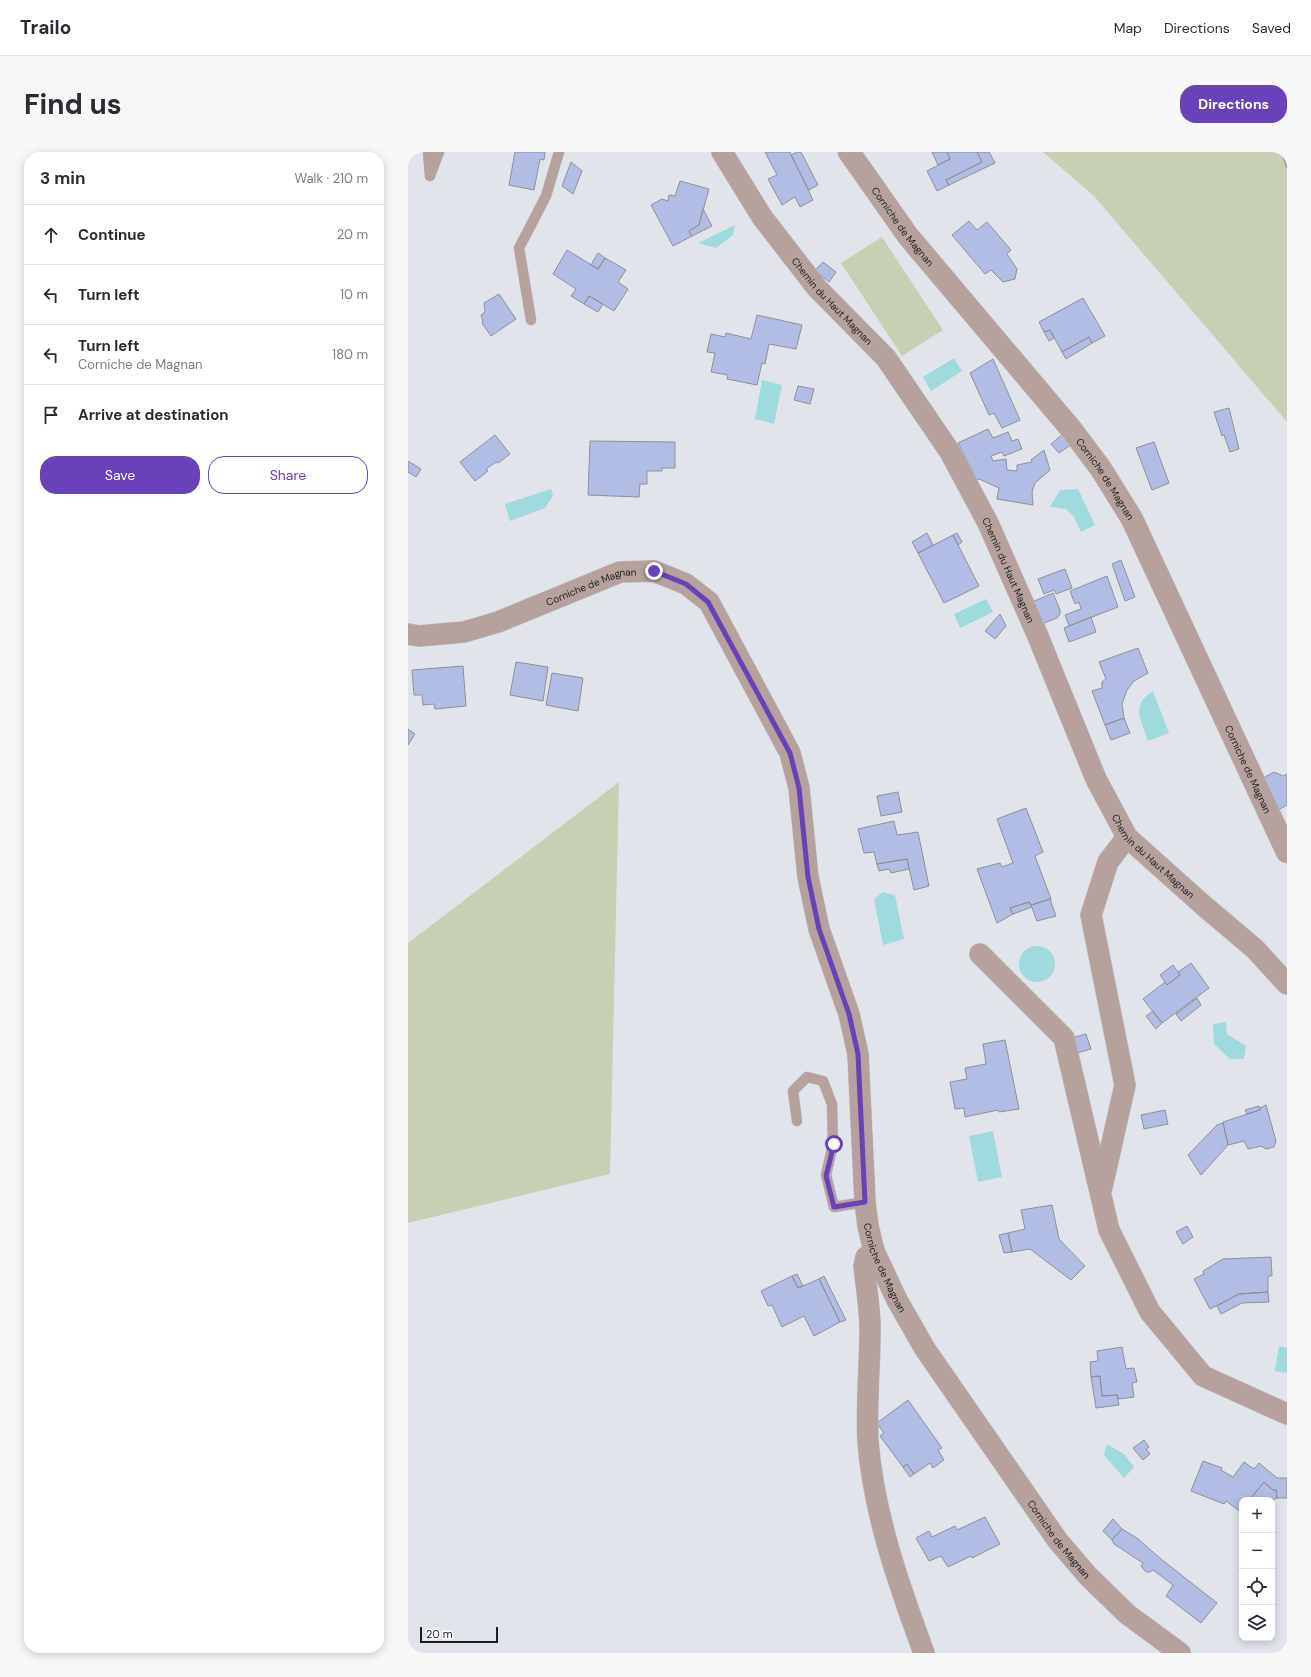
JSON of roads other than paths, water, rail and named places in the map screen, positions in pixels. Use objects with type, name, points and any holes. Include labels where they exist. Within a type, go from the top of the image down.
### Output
[{"type":"street","name":"Chemin du Haut Magnan","points":[[722,152],[762,217],[817,288],[886,358],[950,452],[988,523],[1037,634],[1096,779],[1127,837],[1203,906],[1255,949],[1287,984]]},
{"type":"street","name":"Corniche de Magnan","points":[[850,152],[908,236],[1071,429],[1101,468],[1132,519],[1287,852]]},
{"type":"street","name":"Corniche de Magnan","points":[[408,634],[419,636],[464,632],[498,622],[620,572],[654,571],[686,584],[708,602],[790,753],[799,788],[808,877],[819,929],[849,1014],[858,1054],[865,1202],[868,1226],[874,1251],[897,1300],[925,1348],[1058,1541],[1088,1576],[1127,1614],[1180,1653]]},
{"type":"street","points":[[1101,1193],[1125,1086],[1091,915],[1108,862],[1127,837]]},
{"type":"street","points":[[980,954],[1064,1038],[1110,1230],[1150,1312],[1203,1376],[1287,1414]]},
{"type":"street","points":[[874,1251],[866,1257],[864,1266],[870,1328],[867,1400],[871,1464],[883,1529],[894,1569],[924,1653]]},
{"type":"lane","points":[[428,152],[430,176],[439,152]]},
{"type":"lane","points":[[531,320],[519,248],[546,196],[559,152]]},
{"type":"lane","points":[[798,1121],[793,1091],[807,1077],[823,1081],[832,1104],[834,1144],[826,1176],[834,1207],[865,1202]]},
{"type":"water","points":[[735,225],[733,235],[716,248],[698,243]]},
{"type":"water","points":[[954,358],[962,371],[931,391],[923,377]]},
{"type":"water","points":[[762,380],[782,385],[774,424],[755,419]]},
{"type":"water","points":[[551,489],[553,496],[545,508],[510,521],[505,504]]},
{"type":"water","points":[[1078,489],[1095,525],[1081,532],[1074,517],[1066,509],[1050,507],[1060,490]]},
{"type":"water","points":[[986,599],[993,612],[960,628],[954,614]]},
{"type":"water","points":[[1153,691],[1169,733],[1148,741],[1140,720],[1139,707],[1146,696]]},
{"type":"water","points":[[883,892],[895,895],[904,939],[883,945],[874,899]]},
{"type":"water","points":[[1037,946],[1050,951],[1055,964],[1050,977],[1037,982],[1024,977],[1019,964],[1024,951]]},
{"type":"water","points":[[1226,1022],[1227,1034],[1246,1046],[1244,1059],[1230,1059],[1214,1044],[1213,1024]]},
{"type":"water","points":[[993,1131],[1002,1177],[978,1182],[969,1136]]},
{"type":"water","points":[[1279,1346],[1287,1348],[1287,1373],[1275,1371]]},
{"type":"water","points":[[1107,1444],[1124,1454],[1134,1467],[1124,1478],[1104,1455]]}]
